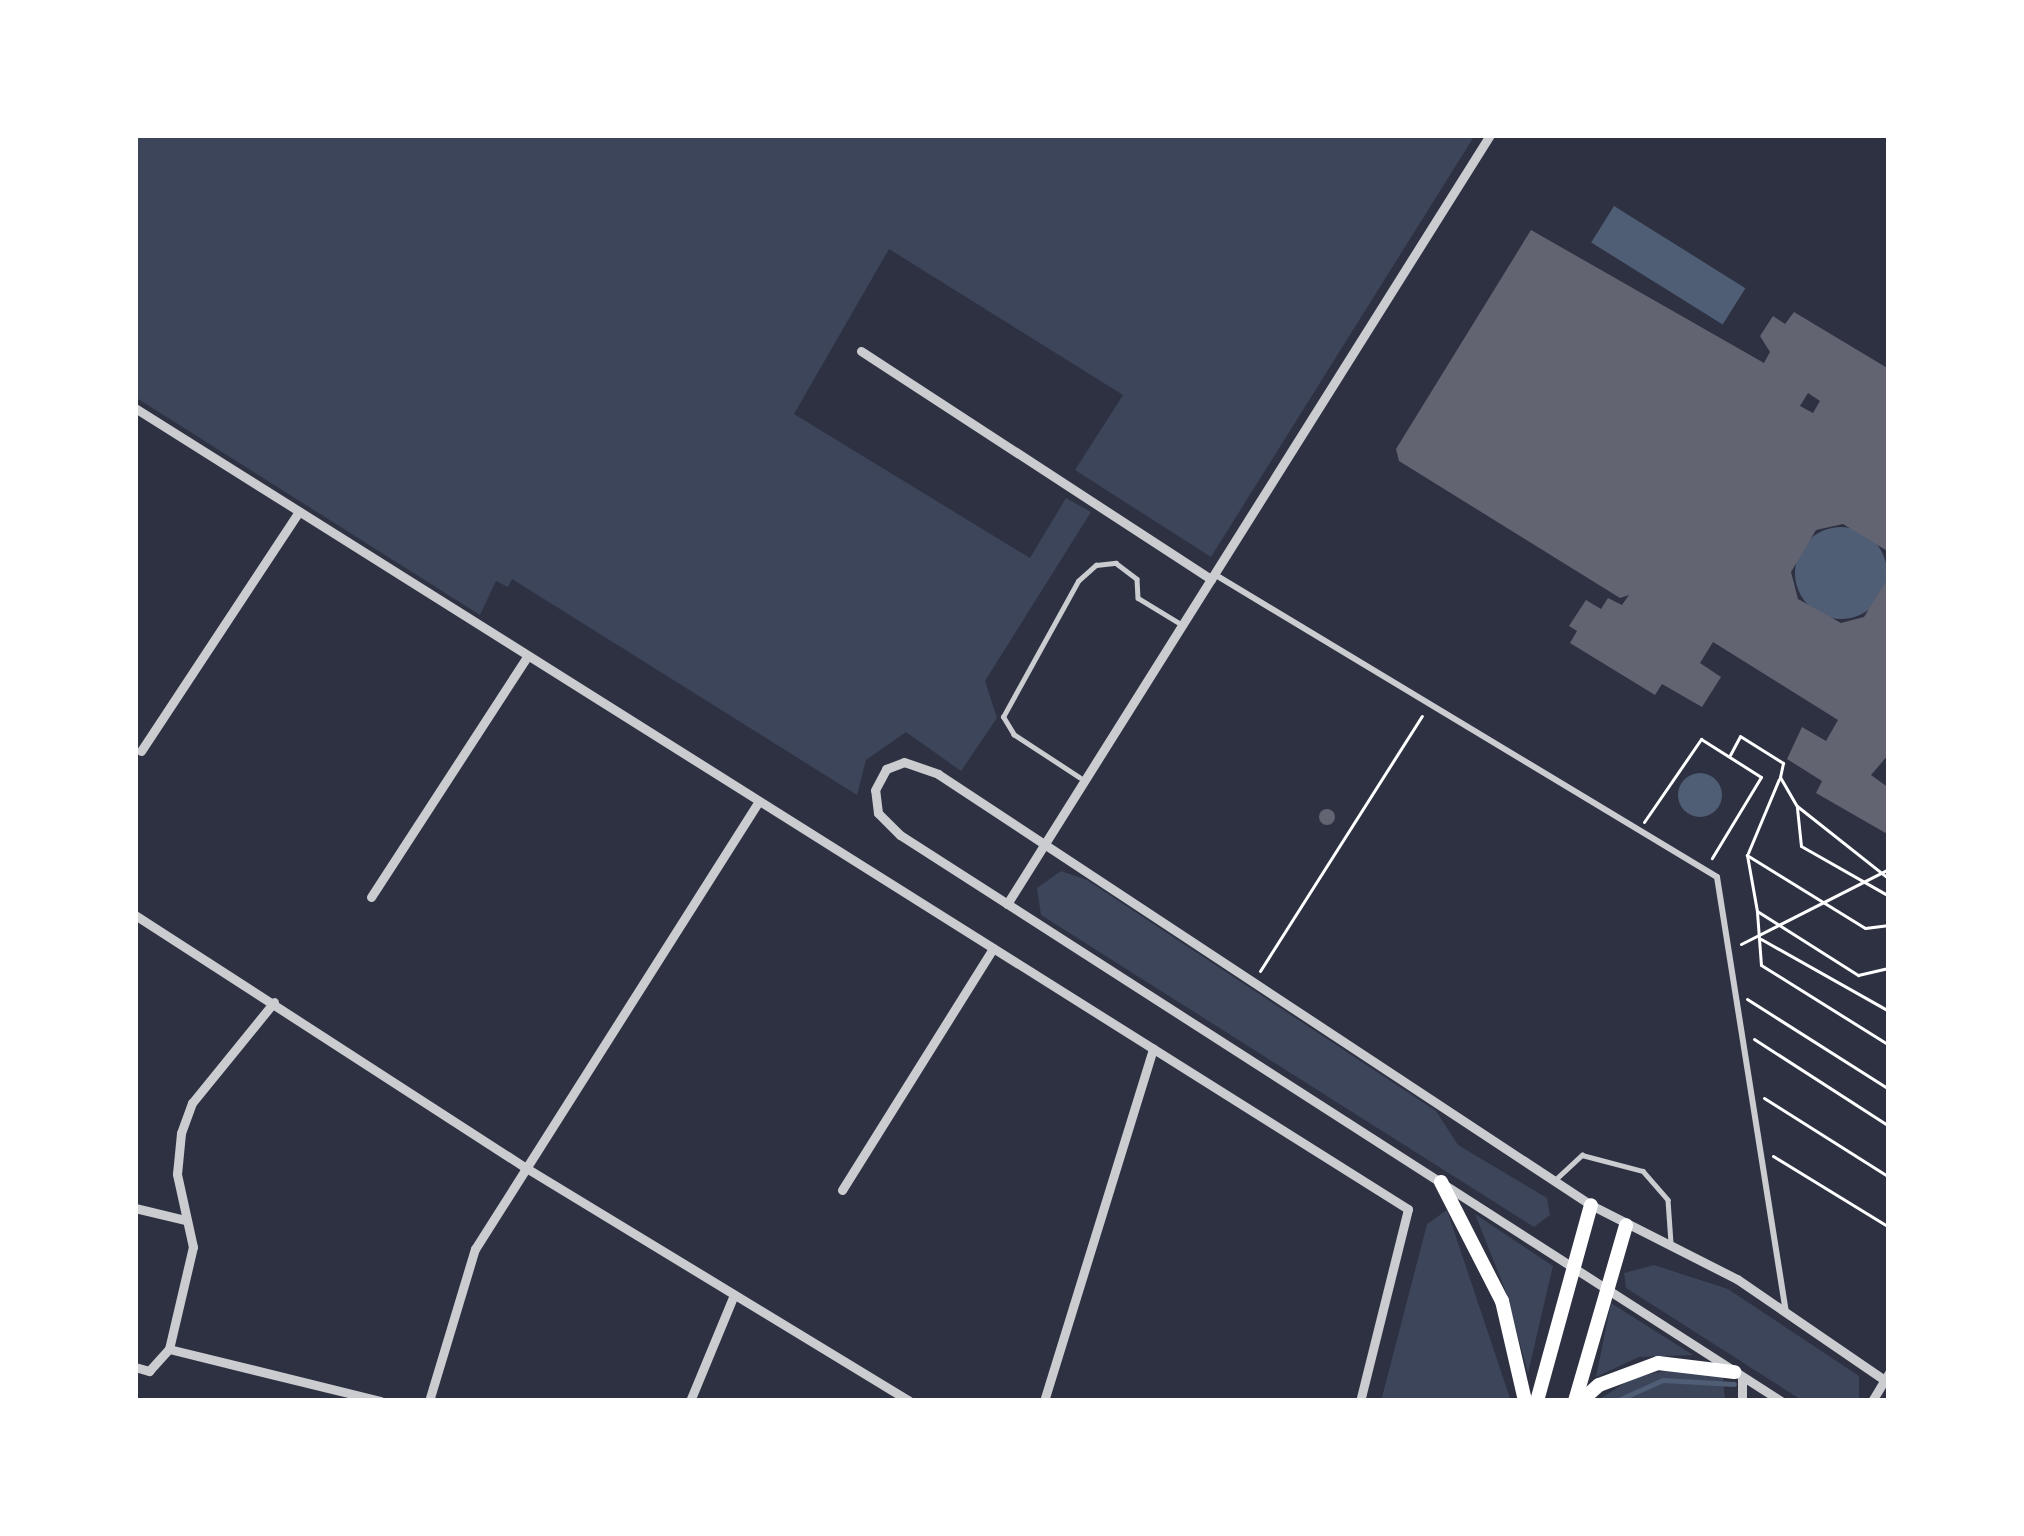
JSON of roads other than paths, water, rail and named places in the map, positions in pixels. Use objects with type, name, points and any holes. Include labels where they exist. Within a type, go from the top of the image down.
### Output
[{"type":"main road","points":[[1442,1182],[1502,1301],[1525,1401]]},
{"type":"main road","points":[[1537,1401],[1591,1205]]},
{"type":"main road","points":[[1578,1401],[1604,1288],[1626,1226]]},
{"type":"main road","points":[[1578,1401],[1599,1385],[1658,1363],[1738,1374]]},
{"type":"street","points":[[1007,904],[1080,778],[1490,135]]},
{"type":"street","points":[[861,351],[1212,576],[1718,878],[1756,1146],[1786,1312]]},
{"type":"street","points":[[135,408],[1408,1209],[1360,1401]]},
{"type":"street","points":[[141,751],[299,512]]},
{"type":"street","points":[[371,897],[528,656]]},
{"type":"street","points":[[1781,1401],[1007,904],[878,813],[875,790],[886,769],[904,762],[938,774],[1256,977],[1591,1205],[1626,1226],[1671,1243],[1786,1312],[1888,1378],[1872,1401]]},
{"type":"street","points":[[429,1401],[475,1249],[523,1166],[759,801]]},
{"type":"street","points":[[135,915],[523,1166],[909,1401]]},
{"type":"street","points":[[842,1190],[993,948]]},
{"type":"street","points":[[135,1367],[149,1371],[169,1349],[193,1247],[177,1174],[192,1103],[274,1002]]},
{"type":"street","points":[[1044,1401],[1153,1048]]},
{"type":"street","points":[[135,1208],[185,1220]]},
{"type":"street","points":[[690,1401],[734,1294]]},
{"type":"street","points":[[169,1349],[381,1401]]},
{"type":"street","points":[[1738,1374],[1742,1401]]},
{"type":"lane","points":[[1080,778],[1015,735],[1003,718],[1078,581],[1096,565],[1116,563],[1137,580],[1138,598],[1181,623]]},
{"type":"lane","points":[[1555,1180],[1582,1155],[1643,1171],[1668,1200],[1671,1243]]},
{"type":"waterway","points":[[1616,1401],[1663,1380],[1734,1384]]}]
